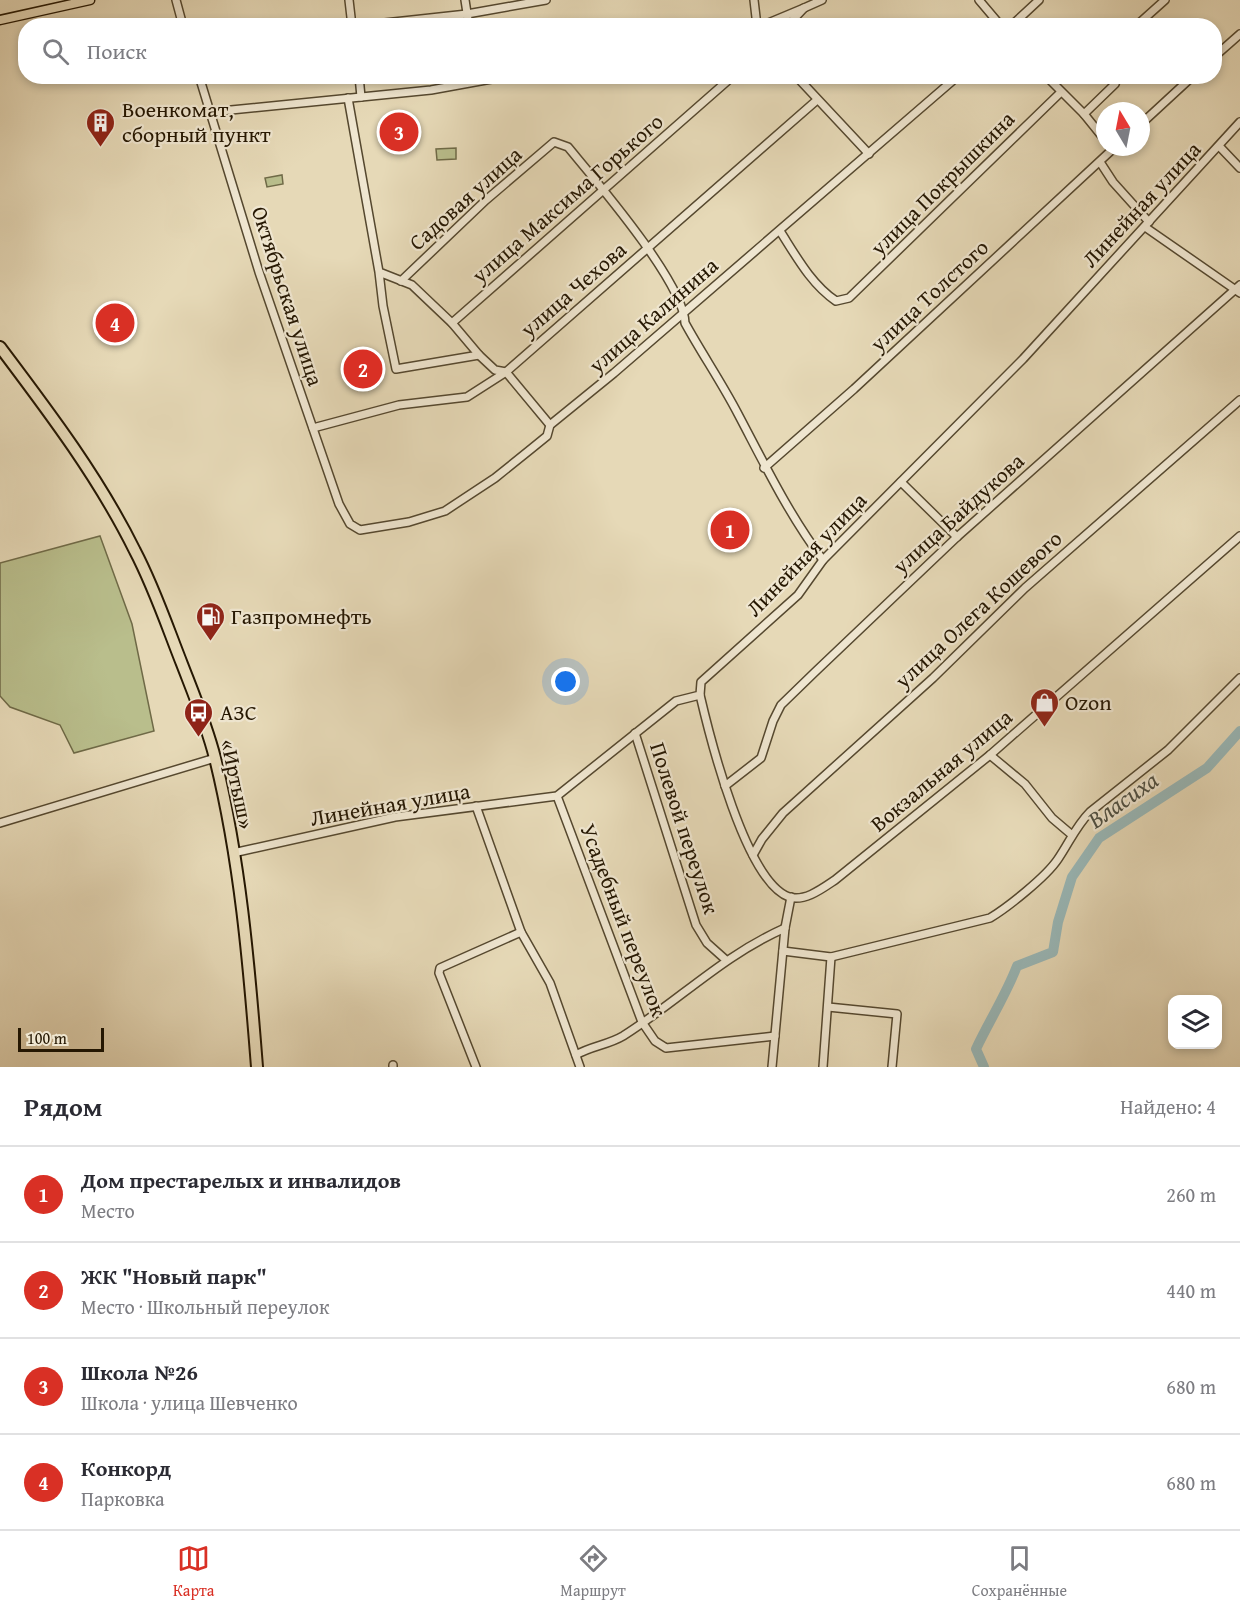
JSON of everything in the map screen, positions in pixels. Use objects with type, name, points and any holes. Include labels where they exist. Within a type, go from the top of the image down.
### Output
[{"type":"highway","name":"«Иртыш»","points":[[0,348],[53,417],[134,549],[154,590],[202,716],[215,758],[233,853],[250,972],[257,1067]]},
{"type":"main road","points":[[0,20],[90,0]]},
{"type":"street","points":[[176,0],[181,18]]},
{"type":"street","points":[[349,0],[351,18]]},
{"type":"street","points":[[465,0],[468,18]]},
{"type":"street","points":[[430,18],[546,0]]},
{"type":"street","points":[[754,0],[757,18]]},
{"type":"street","points":[[779,18],[822,0]]},
{"type":"street","points":[[979,0],[994,18]]},
{"type":"street","points":[[1020,18],[1039,0]]},
{"type":"street","points":[[1145,18],[1165,0]]},
{"type":"street","points":[[795,18],[804,8]]},
{"type":"street","points":[[1222,51],[1240,34]]},
{"type":"street","name":"Октябрьская улица","points":[[202,84],[258,272],[339,504],[350,524]]},
{"type":"street","points":[[359,84],[361,97]]},
{"type":"street","points":[[211,112],[361,97],[444,84]]},
{"type":"street","name":"улица Максима Горького","points":[[452,323],[724,84]]},
{"type":"street","points":[[803,84],[869,154]]},
{"type":"street","name":"улица Калинина","points":[[350,524],[360,530],[373,530],[445,511],[495,478],[547,436],[550,425],[614,373],[949,84]]},
{"type":"street","points":[[1053,84],[1096,129]]},
{"type":"street","points":[[1084,114],[1115,84]]},
{"type":"street","points":[[1150,116],[1184,84]]},
{"type":"street","name":"улица Покрышкина","points":[[780,231],[806,271],[827,295],[836,302],[849,298],[1060,93]]},
{"type":"street","points":[[348,98],[396,369],[479,355]]},
{"type":"street","name":"улица Чехова","points":[[313,428],[399,405],[468,397],[506,372],[817,100]]},
{"type":"street","name":"Линейная улица","points":[[233,853],[395,817],[476,806],[506,805],[557,796],[676,701],[700,695],[701,682],[798,595],[824,560],[1023,359],[1240,122]]},
{"type":"street","name":"Садовая улица","points":[[401,281],[486,200],[554,142],[568,147],[603,190]]},
{"type":"street","points":[[1219,146],[1240,168]]},
{"type":"street","name":"улица Толстого","points":[[764,468],[854,389],[1106,156]]},
{"type":"street","points":[[1100,162],[1147,224],[1238,289]]},
{"type":"street","points":[[603,190],[647,249],[685,310],[685,323],[737,413],[764,468],[800,529],[824,560]]},
{"type":"street","points":[[379,272],[412,285],[452,323],[495,370],[506,372],[550,425]]},
{"type":"street","name":"улица Байдукова","points":[[725,786],[761,758],[773,721],[781,705],[957,537],[1238,289]]},
{"type":"street","name":"улица Олега Кошевого","points":[[753,855],[762,839],[783,813],[933,678],[1025,588],[1240,400]]},
{"type":"street","points":[[901,482],[957,537]]},
{"type":"street","name":"Вокзальная улица","points":[[791,897],[798,898],[819,891],[835,880],[990,755],[1240,536]]},
{"type":"street","points":[[783,951],[831,957],[990,918],[1005,909],[1056,862],[1072,835],[1090,812],[1168,750],[1240,678]]},
{"type":"street","points":[[700,695],[725,786],[753,855],[765,878],[781,893],[791,897],[785,928],[772,1067]]},
{"type":"street","name":"Полевой переулок","points":[[635,733],[696,925],[706,943],[726,960]]},
{"type":"street","points":[[990,755],[1025,784],[1052,818],[1072,835]]},
{"type":"street","points":[[0,823],[215,758]]},
{"type":"street","name":"Усадебный переулок","points":[[557,796],[642,1022],[656,1041],[666,1048],[775,1036]]},
{"type":"street","points":[[476,806],[521,932],[550,983],[580,1067]]},
{"type":"street","points":[[576,1055],[586,1049],[621,1037],[726,960],[785,928]]},
{"type":"street","points":[[476,1067],[439,973],[440,968],[521,932]]},
{"type":"street","points":[[823,1067],[831,957]]},
{"type":"street","points":[[828,1006],[897,1014],[892,1067]]},
{"type":"green space","points":[[456,148],[456,159],[437,160],[436,149]]},
{"type":"green space","points":[[282,175],[283,184],[267,187],[265,178]]},
{"type":"green space","points":[[100,536],[132,624],[154,731],[74,753],[60,725],[10,707],[0,696],[0,563]]},
{"type":"waterway","name":"Власиха","points":[[984,1067],[976,1049],[1017,966],[1053,952],[1058,922],[1072,877],[1099,838],[1207,768],[1240,731]]},
{"type":"place","name":"Школа №26","points":[[399,132]]},
{"type":"place","name":"Военкомат, сборный пункт","points":[[101,148]]},
{"type":"place","name":"Конкорд","points":[[115,323]]},
{"type":"place","name":"ЖК \"Новый парк\"","points":[[363,369]]},
{"type":"place","name":"Дом престарелых и инвалидов","points":[[730,530]]},
{"type":"place","name":"Газпромнефть","points":[[210,642]]},
{"type":"place","name":"Ozon","points":[[1044,728]]},
{"type":"place","name":"АЗС","points":[[199,738]]}]
